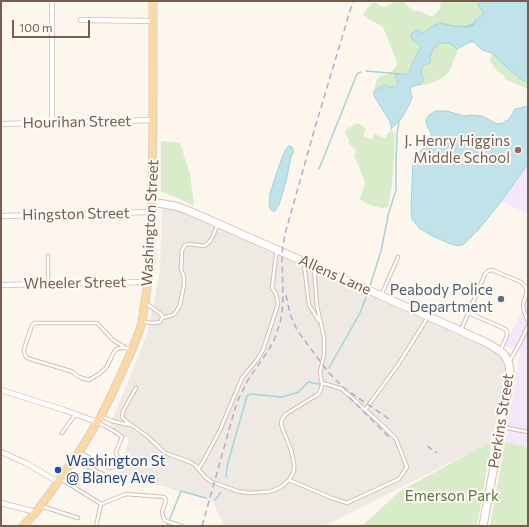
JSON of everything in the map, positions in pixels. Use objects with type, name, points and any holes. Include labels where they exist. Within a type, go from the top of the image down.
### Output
[{"type":"main road","name":"Washington Street","points":[[27,526],[79,452],[99,419],[112,394],[129,349],[139,332],[142,322],[151,261],[153,1]]},
{"type":"main road","name":"Washington Street","points":[[23,526],[38,509]]},
{"type":"street","points":[[52,1],[52,122]]},
{"type":"street","points":[[81,20],[153,21]]},
{"type":"street","name":"Hourihan Street","points":[[1,124],[153,120]]},
{"type":"street","name":"Allens Lane","points":[[152,202],[175,206],[428,316],[489,344],[504,354],[509,363]]},
{"type":"street","name":"Hingston Street","points":[[1,216],[152,212]]},
{"type":"street","name":"Wheeler Street","points":[[1,285],[148,282]]},
{"type":"street","name":"Perkins Street","points":[[483,526],[510,379],[509,363]]},
{"type":"street","points":[[1,390],[76,414],[99,419]]},
{"type":"street","points":[[1,452],[59,480]]},
{"type":"street","points":[[1,503],[38,509]]},
{"type":"lane","points":[[142,322],[160,322],[162,318],[173,315],[176,312],[180,306],[184,285],[184,277],[181,269],[182,250],[189,244],[204,246],[211,240],[218,224]]},
{"type":"lane","points":[[198,469],[220,430],[242,378],[263,350],[278,304],[276,294],[272,288],[278,250]]},
{"type":"lane","points":[[48,256],[48,284]]},
{"type":"lane","points":[[380,295],[398,257]]},
{"type":"lane","points":[[304,261],[309,305],[321,324]]},
{"type":"lane","points":[[136,388],[123,411],[122,417],[147,436],[164,452],[190,462],[210,481],[237,491],[249,493],[269,492],[281,487],[289,480],[294,470],[291,450],[281,424],[282,419],[286,414],[317,395],[322,389],[320,372],[324,355],[324,337],[317,306],[314,266]]},
{"type":"lane","points":[[461,331],[486,274],[488,271],[492,270],[521,282],[526,287],[523,305],[528,321]]},
{"type":"lane","points":[[145,302],[162,315],[162,318]]},
{"type":"lane","points":[[469,313],[505,329],[507,336],[500,351]]},
{"type":"lane","points":[[365,410],[398,365],[428,316]]},
{"type":"lane","points":[[35,323],[97,323],[113,340],[129,349],[117,349],[106,368],[89,380],[77,376],[73,372],[30,359],[26,357],[24,352],[32,325],[35,323]]},
{"type":"lane","points":[[509,363],[528,326]]},
{"type":"lane","points":[[289,480],[347,503],[400,479],[407,467],[396,439],[380,423],[342,389],[322,384]]},
{"type":"lane","points":[[62,433],[76,414]]},
{"type":"lane","points":[[99,419],[131,425]]},
{"type":"lane","points":[[79,452],[110,468],[117,464],[118,460],[116,452],[122,437],[105,426],[99,419]]},
{"type":"lane","points":[[502,427],[528,432]]},
{"type":"lane","points":[[73,460],[109,477]]},
{"type":"lane","points":[[59,480],[102,504]]},
{"type":"lane","points":[[102,504],[126,494],[164,497],[166,501],[162,512],[164,519],[182,526]]},
{"type":"lane","points":[[96,526],[102,504]]},
{"type":"lane","points":[[38,509],[78,518]]},
{"type":"shaded area","name":"J. Henry Higgins Middle School","points":[[528,106],[528,214],[487,195]]},
{"type":"shaded area","points":[[174,209],[494,351],[501,358],[507,374],[491,442],[324,526],[224,526],[213,502],[118,472],[129,440],[110,425],[147,335],[160,271],[162,210]]},
{"type":"shaded area","points":[[528,299],[528,448],[505,442],[520,353],[505,345]]},
{"type":"green space","points":[[396,1],[403,1],[412,10],[422,12],[430,16],[434,15],[440,8],[441,1],[480,1],[478,4],[484,12],[483,15],[475,21],[474,25],[469,27],[440,23],[423,33],[420,31],[415,42],[421,47],[412,64],[411,70],[406,74],[400,74],[396,78],[398,81],[397,85],[394,87],[387,87],[384,85],[374,91],[376,81],[380,76],[388,74],[396,67],[397,63],[383,27],[364,16],[364,13],[372,3],[376,3],[383,7]]},
{"type":"green space","points":[[441,43],[450,43],[458,50],[450,70],[444,77],[424,85],[420,85],[424,79],[421,70],[423,66],[426,65],[433,49]]},
{"type":"green space","points":[[492,53],[519,78],[528,83],[528,89],[505,79],[503,75],[497,71],[490,61]]},
{"type":"green space","points":[[358,123],[366,129],[364,136],[371,139],[373,138],[374,133],[385,138],[391,129],[395,134],[392,185],[388,207],[382,208],[373,206],[360,199],[365,183],[354,156],[356,151],[349,144],[349,139],[345,132],[347,129]]},
{"type":"green space","points":[[161,141],[180,143],[190,174],[194,206],[161,192]]},
{"type":"green space","name":"Emerson Park","points":[[492,441],[477,526],[362,526],[400,491]]},
{"type":"green space","points":[[505,442],[528,448],[528,526],[490,526]]},
{"type":"water","points":[[480,1],[528,1],[528,83],[519,78],[492,53],[482,50],[474,42],[470,42],[457,49],[450,43],[441,43],[433,49],[430,58],[431,62],[423,66],[421,71],[424,79],[420,85],[411,87],[411,101],[402,118],[391,129],[389,120],[374,96],[374,91],[384,85],[387,87],[394,87],[397,85],[398,81],[395,74],[406,74],[411,70],[412,64],[421,47],[412,39],[411,35],[415,30],[423,33],[440,23],[469,27],[474,25],[474,21],[483,15],[484,12],[480,9],[478,4]]},
{"type":"water","points":[[528,106],[528,164],[497,207],[478,230],[463,245],[458,246],[432,236],[419,228],[412,219],[413,158],[431,141],[431,133],[427,126],[426,120],[429,115],[435,111],[447,111],[464,116],[482,116],[497,124],[503,123],[510,118],[515,109]]},
{"type":"water","points":[[289,146],[292,147],[294,152],[291,157],[286,182],[279,205],[274,212],[269,206],[270,193],[281,160]]},
{"type":"waterway","points":[[464,27],[474,24]]},
{"type":"waterway","points":[[366,71],[400,74]]},
{"type":"waterway","points":[[319,169],[357,74],[361,72]]},
{"type":"waterway","points":[[370,286],[381,251],[389,212],[396,190],[397,135],[399,120]]},
{"type":"waterway","points":[[329,368],[360,313],[367,295]]},
{"type":"waterway","points":[[226,477],[227,466],[247,396],[251,394],[282,397],[299,392],[308,382],[319,384]]},
{"type":"waterway","points":[[167,526],[181,491],[206,498]]},
{"type":"waterway","points":[[215,500],[221,492]]},
{"type":"railway","points":[[202,526],[237,402],[248,380],[268,351],[275,338],[280,323],[283,298],[282,252],[285,234],[353,1]]},
{"type":"railway","points":[[286,295],[290,314],[297,330],[328,372],[344,388],[389,419]]},
{"type":"railway","points":[[349,397],[390,438]]},
{"type":"railway","points":[[427,446],[437,453]]},
{"type":"place","name":"J. Henry Higgins Middle School","points":[[518,150]]},
{"type":"place","name":"Peabody Police Department","points":[[501,299]]},
{"type":"place","name":"Washington St @ Blaney Ave","points":[[58,470]]}]
